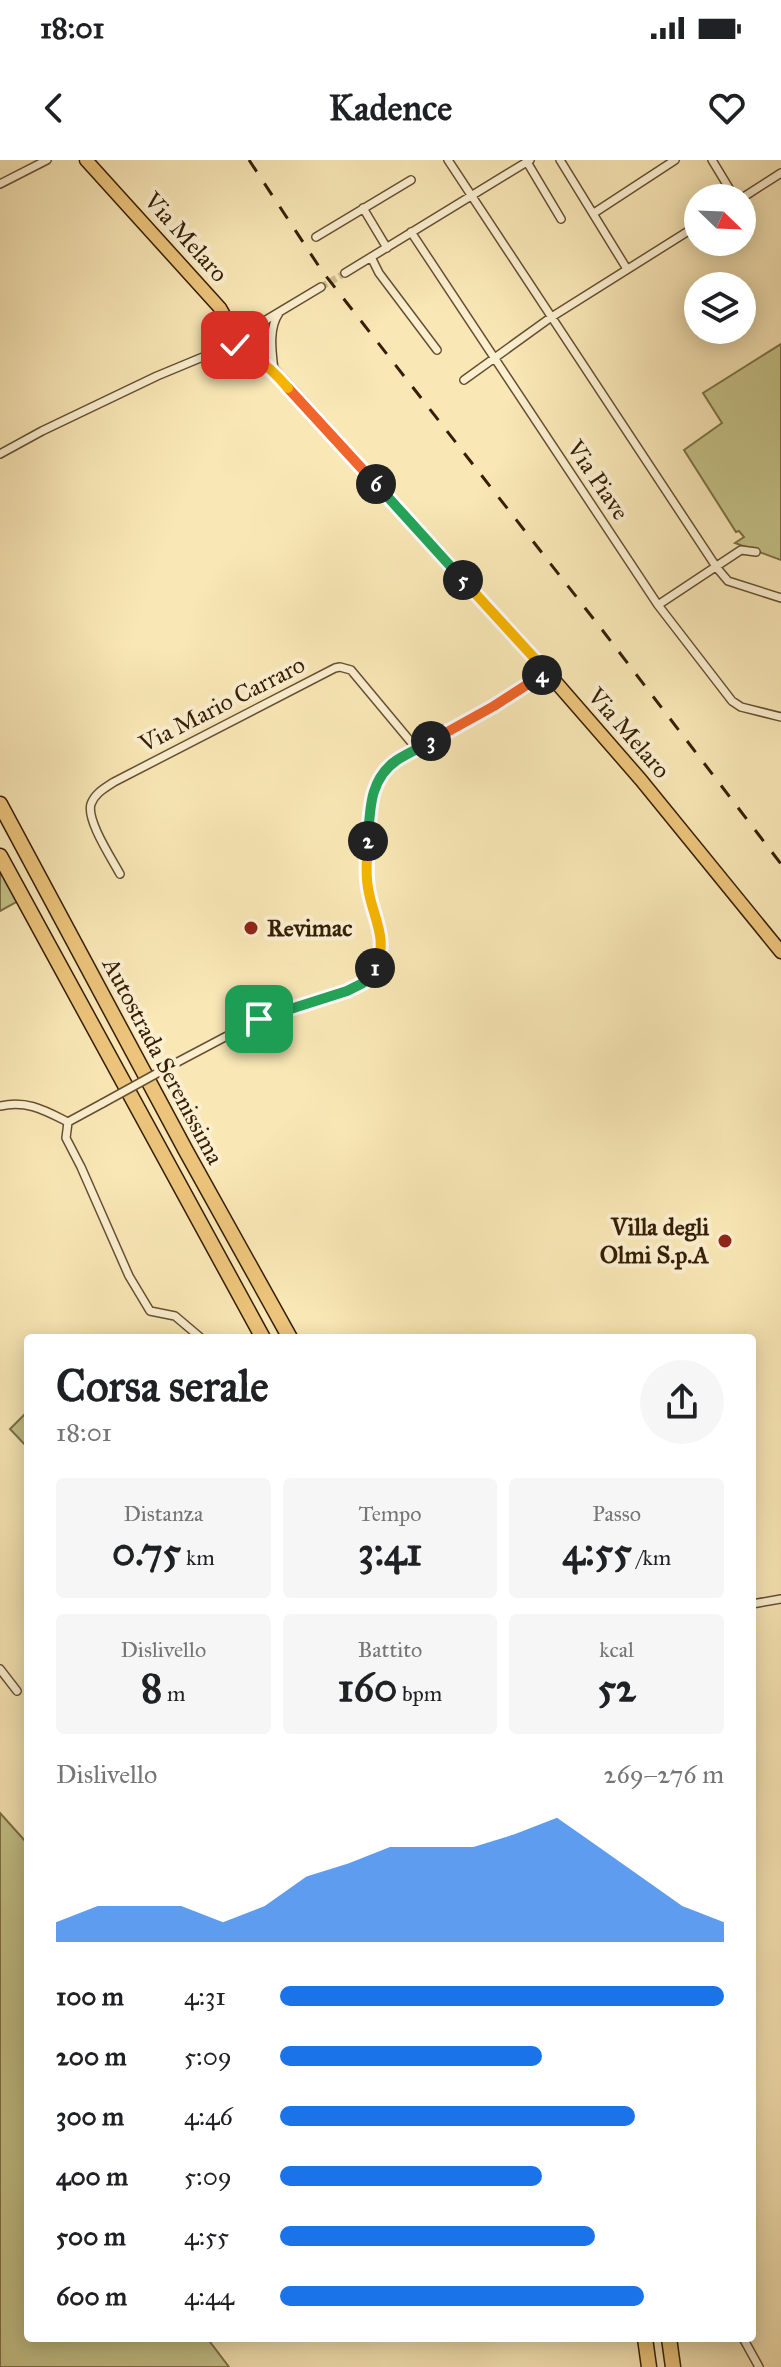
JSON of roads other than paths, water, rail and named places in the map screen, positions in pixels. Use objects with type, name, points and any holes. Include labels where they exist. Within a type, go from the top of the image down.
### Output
[{"type":"highway","name":"Autostrada Serenissima","points":[[0,804],[288,1334]]},
{"type":"highway","name":"Autostrada Serenissima","points":[[0,856],[261,1334]]},
{"type":"highway","points":[[646,2342],[649,2367]]},
{"type":"highway","points":[[670,2342],[673,2367]]},
{"type":"main road","name":"Via Melaro","points":[[86,160],[220,308],[242,330],[263,339],[274,372]]},
{"type":"main road","name":"Via Melaro","points":[[242,330],[235,345],[274,372],[547,672],[641,780],[781,952]]},
{"type":"main road","points":[[244,353],[261,347],[263,339]]},
{"type":"street","points":[[0,184],[47,160]]},
{"type":"street","points":[[448,160],[717,568],[728,581],[781,598]]},
{"type":"street","points":[[560,160],[627,269]]},
{"type":"street","points":[[594,213],[675,160]]},
{"type":"street","points":[[712,160],[727,184]]},
{"type":"street","points":[[345,273],[529,161],[561,219]]},
{"type":"street","points":[[756,189],[781,173]]},
{"type":"street","points":[[316,237],[411,180]]},
{"type":"street","points":[[363,208],[387,248]]},
{"type":"street","name":"Via Piave","points":[[411,232],[658,605],[732,701],[741,707],[781,717]]},
{"type":"street","points":[[464,380],[550,318],[684,234]]},
{"type":"street","points":[[371,257],[379,273],[437,350]]},
{"type":"street","points":[[0,454],[42,431],[210,354],[242,330],[321,287]]},
{"type":"street","points":[[274,372],[273,329],[276,317],[283,308]]},
{"type":"street","points":[[210,354],[244,353]]},
{"type":"street","points":[[658,605],[717,568],[728,557],[741,550],[756,552]]},
{"type":"street","name":"Via Mario Carraro","points":[[120,874],[90,816],[92,801],[98,792],[335,668],[351,670],[411,742],[422,747],[425,745]]},
{"type":"street","points":[[68,1122],[259,1019],[363,983],[372,974],[382,949],[368,890],[367,872],[370,808],[378,778],[390,766],[547,672]]},
{"type":"street","points":[[0,1106],[30,1104],[68,1122]]},
{"type":"street","points":[[68,1122],[66,1138],[129,1276],[150,1311],[175,1316],[196,1334]]},
{"type":"street","points":[[756,1603],[781,1599]]},
{"type":"street","points":[[0,1669],[17,1691]]},
{"type":"street","points":[[745,2342],[759,2367]]},
{"type":"tunnel","points":[[321,287],[345,273]]},
{"type":"railway","points":[[249,160],[322,271],[781,864]]},
{"type":"place","name":"Revimac","points":[[251,928]]},
{"type":"place","name":"Villa degli Olmi S.p.A","points":[[725,1241]]}]
